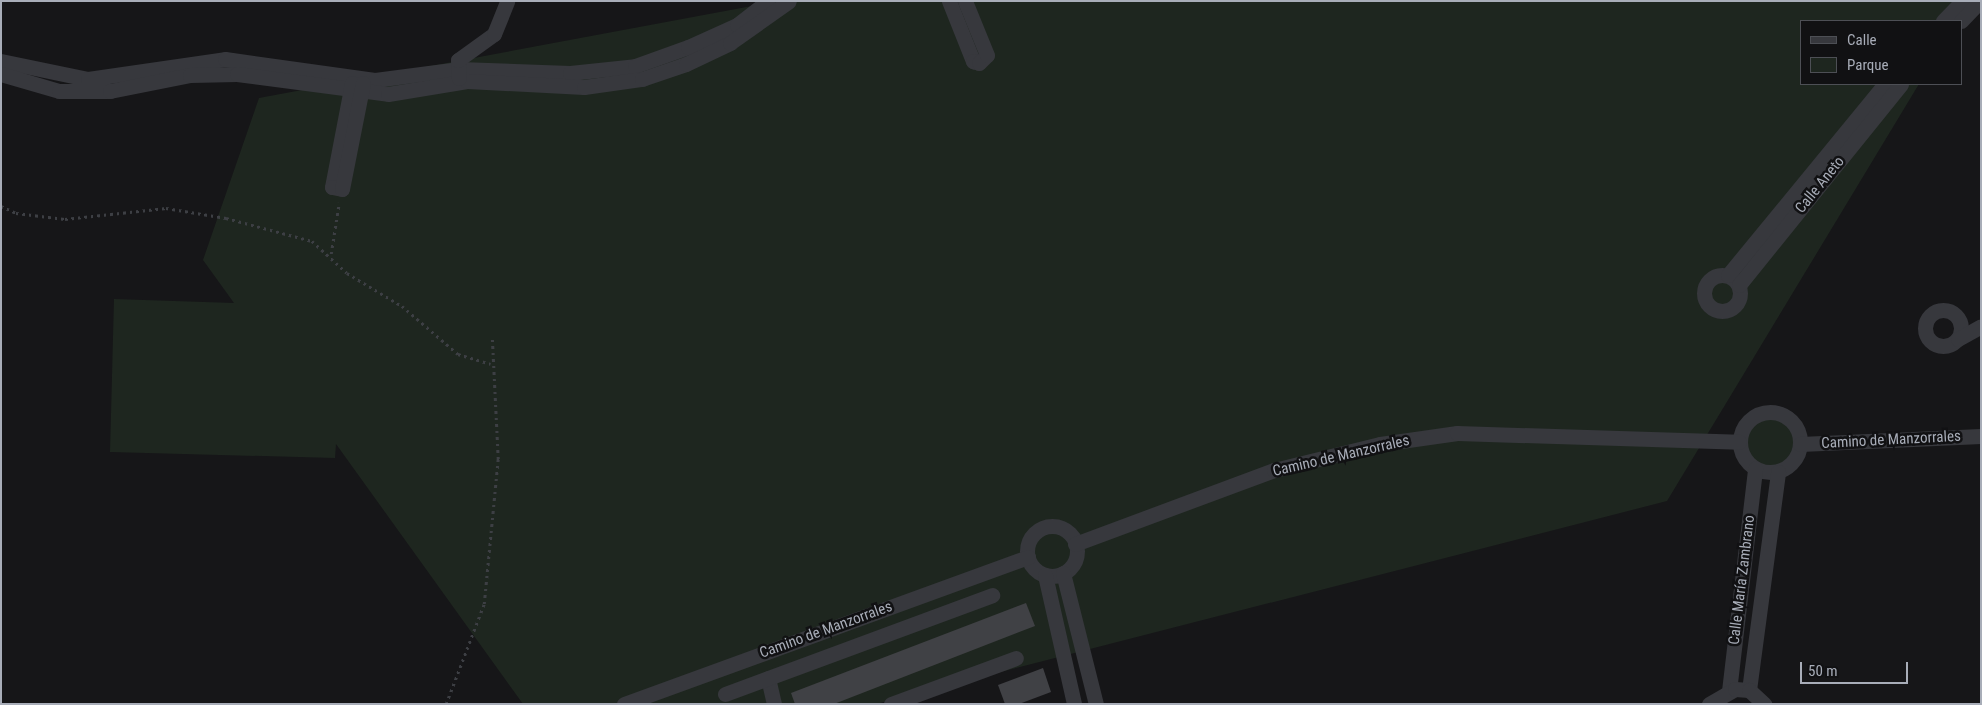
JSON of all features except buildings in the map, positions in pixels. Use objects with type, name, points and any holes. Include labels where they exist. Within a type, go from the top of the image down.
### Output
[{"type":"street","points":[[459,75],[458,60],[500,25],[507,1]]},
{"type":"street","points":[[1,74],[59,91],[110,91],[190,75],[237,74],[357,85],[459,75],[570,72],[635,66],[737,25],[768,1]]},
{"type":"street","points":[[459,75],[584,87],[642,78],[730,43],[789,1]]},
{"type":"street","points":[[949,1],[974,61],[979,63],[987,55],[965,1]]},
{"type":"street","points":[[1944,20],[1962,1]]},
{"type":"street","points":[[1962,20],[1980,1]]},
{"type":"street","points":[[1,61],[88,78],[225,59],[357,85]]},
{"type":"street","points":[[342,189],[332,187],[357,85]]},
{"type":"street","name":"Calle Aneto","points":[[1884,85],[1733,280],[1900,85]]},
{"type":"street","points":[[1958,339],[1981,326]]},
{"type":"street","points":[[1771,412],[1796,426],[1800,444],[1794,462],[1778,472],[1755,469],[1744,458],[1739,442],[1753,417],[1771,412]]},
{"type":"street","name":"Camino de Manzorrales","points":[[1076,544],[1274,470],[1380,444],[1457,434],[1739,442]]},
{"type":"street","name":"Camino de Manzorrales","points":[[1800,444],[1981,436]]},
{"type":"street","name":"Calle María Zambrano","points":[[1729,691],[1755,469]]},
{"type":"street","name":"Calle María Zambrano","points":[[1749,690],[1778,472]]},
{"type":"street","points":[[1045,575],[1063,573],[1074,561],[1076,544],[1066,530],[1049,526],[1034,533],[1028,557],[1045,575],[1074,704]]},
{"type":"street","name":"Camino de Manzorrales","points":[[624,704],[1028,557]]},
{"type":"street","points":[[1063,573],[1096,704]]},
{"type":"street","points":[[725,694],[992,595]]},
{"type":"street","points":[[891,704],[1016,658]]},
{"type":"street","points":[[768,678],[774,704]]},
{"type":"street","points":[[1709,704],[1729,691],[1749,690],[1764,704]]},
{"type":"path","points":[[331,254],[342,189]]},
{"type":"path","points":[[1,206],[16,213],[65,219],[166,208],[226,218],[312,241],[331,254],[347,273],[402,306],[458,354],[491,364]]},
{"type":"path","points":[[446,704],[484,604],[498,459],[491,364],[492,336]]},
{"type":"green space","points":[[779,1],[1968,1],[1957,20],[1800,20],[1800,85],[1918,85],[1667,501],[876,704],[523,704],[336,444],[335,458],[110,452],[114,299],[234,303],[203,260],[259,98]]},
{"type":"green space","points":[[1765,418],[1775,418],[1784,422],[1790,428],[1794,442],[1790,456],[1784,462],[1775,466],[1765,466],[1756,462],[1750,456],[1746,447],[1746,437],[1750,428],[1756,422]]}]
